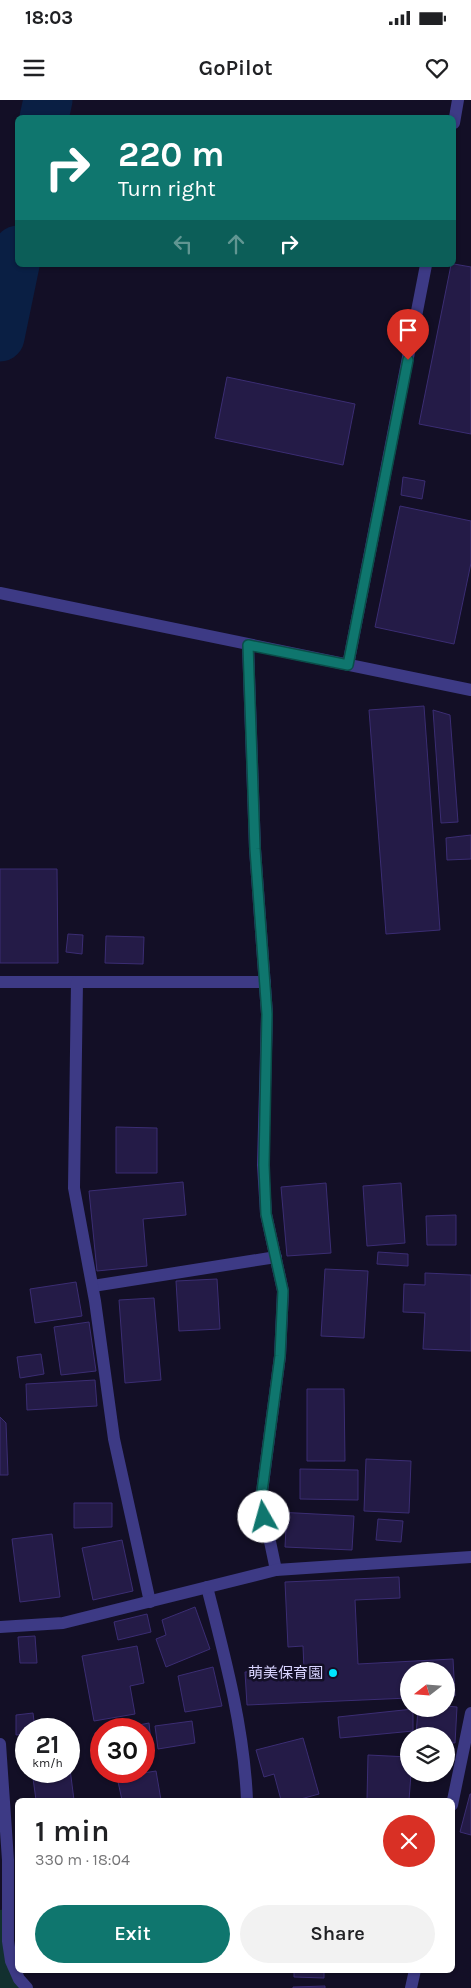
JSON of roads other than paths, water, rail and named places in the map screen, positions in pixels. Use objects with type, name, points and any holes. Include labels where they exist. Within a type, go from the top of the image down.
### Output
[{"type":"street","points":[[455,115],[458,100]]},
{"type":"street","points":[[348,665],[426,267]]},
{"type":"street","points":[[0,593],[471,690]]},
{"type":"street","points":[[248,645],[255,849],[267,1014],[264,1165],[266,1214],[283,1291],[280,1356],[261,1499],[276,1570]]},
{"type":"street","points":[[0,982],[265,982]]},
{"type":"street","points":[[77,982],[74,1188],[93,1286],[114,1439],[150,1602]]},
{"type":"street","points":[[93,1286],[276,1257]]},
{"type":"street","points":[[0,1627],[63,1623],[276,1570],[471,1557]]},
{"type":"street","points":[[207,1587],[232,1682],[246,1776],[247,1798]]},
{"type":"street","points":[[453,1798],[471,1713]]},
{"type":"street","points":[[0,1744],[8,1860],[8,1941],[11,1961],[15,1970]]},
{"type":"street","points":[[16,1973],[27,1988]]},
{"type":"street","points":[[411,1988],[414,1973]]},
{"type":"waterway","points":[[45,115],[48,100]]},
{"type":"waterway","points":[[0,337],[15,264]]},
{"type":"place","name":"萌美保育園","points":[[333,1673]]}]
